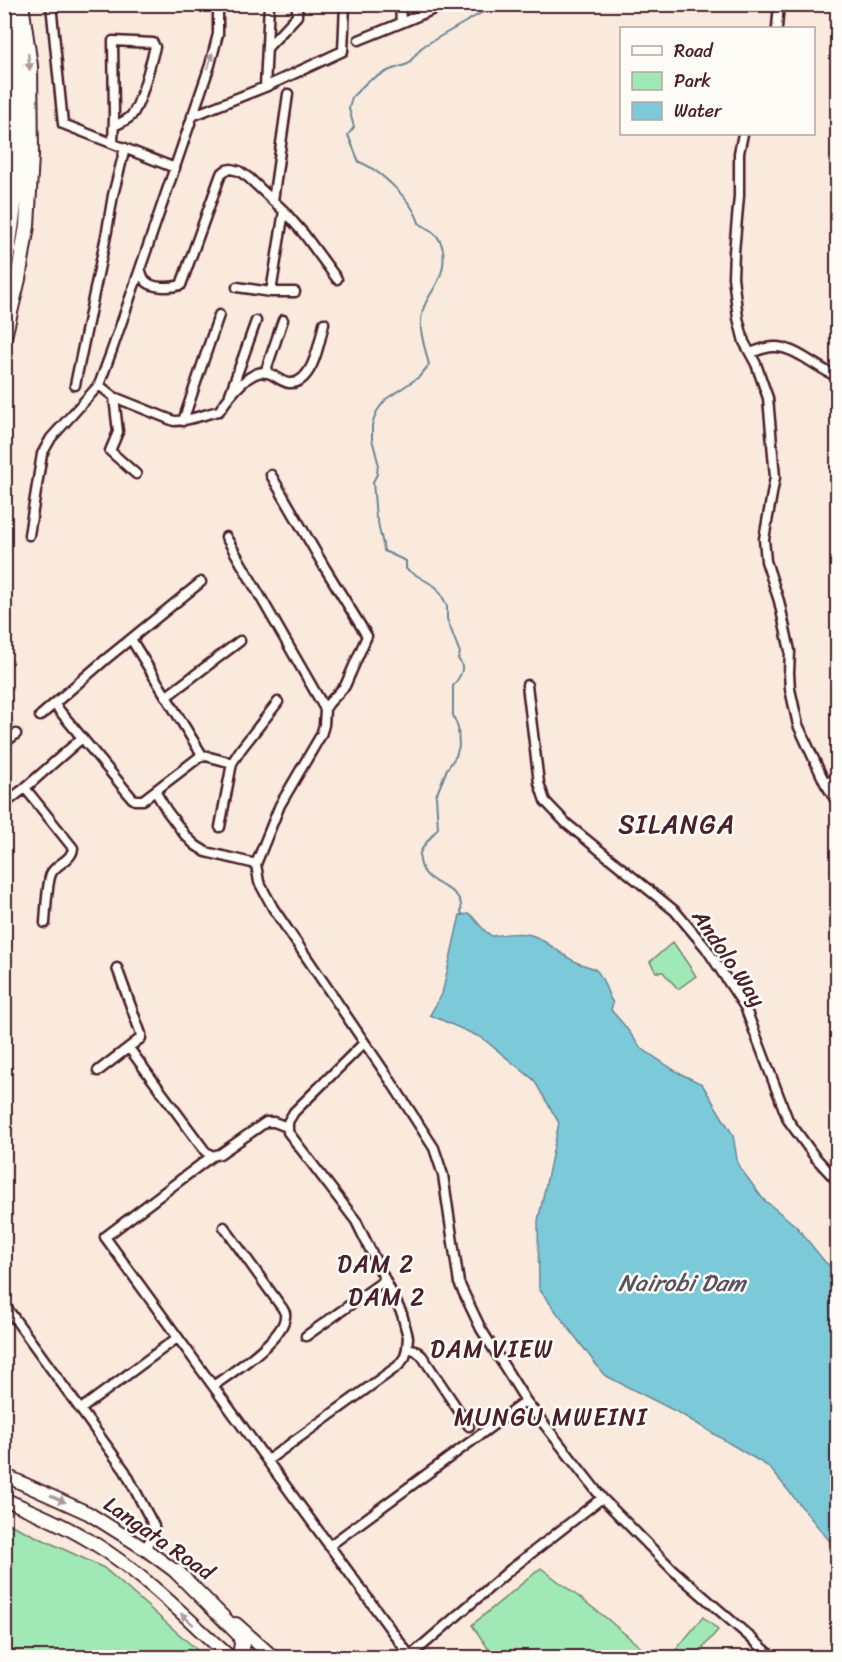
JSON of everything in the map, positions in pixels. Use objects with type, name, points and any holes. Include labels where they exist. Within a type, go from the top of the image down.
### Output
[{"type":"main road","points":[[4,271],[13,222],[18,114],[16,60],[8,4]]},
{"type":"main road","points":[[4,337],[18,279],[27,226],[31,156],[30,66],[21,4]]},
{"type":"main road","name":"Langata Road","points":[[4,1475],[88,1513],[145,1549],[176,1571],[274,1658]]},
{"type":"main road","name":"Langata Road","points":[[4,1499],[44,1516],[93,1543],[139,1575],[231,1658]]},
{"type":"main road","points":[[176,1571],[240,1635],[242,1648],[240,1658]]},
{"type":"street","points":[[51,4],[63,124],[175,168]]},
{"type":"street","points":[[29,535],[42,454],[51,438],[99,385],[112,350],[175,168],[218,34],[218,4]]},
{"type":"street","points":[[265,87],[269,4]]},
{"type":"street","points":[[267,48],[297,16],[297,4]]},
{"type":"street","points":[[192,116],[265,87],[343,51],[345,4]]},
{"type":"street","points":[[400,4],[401,23]]},
{"type":"street","points":[[359,40],[446,4]]},
{"type":"street","points":[[777,27],[779,4]]},
{"type":"street","points":[[113,143],[113,41],[153,44],[155,48],[137,107],[124,122],[114,126]]},
{"type":"street","points":[[273,201],[288,94]]},
{"type":"street","points":[[743,135],[739,153],[739,196],[733,278],[738,318],[744,342],[756,364],[768,398],[775,477],[764,539],[766,561],[779,601],[790,651],[790,689],[798,725],[837,804]]},
{"type":"street","points":[[75,385],[113,195],[125,148]]},
{"type":"street","points":[[140,269],[145,280],[150,284],[172,288],[181,285],[221,174],[231,169],[244,175],[284,212],[304,234],[337,279]]},
{"type":"street","points":[[271,291],[284,212]]},
{"type":"street","points":[[237,287],[295,292]]},
{"type":"street","points":[[183,421],[219,315]]},
{"type":"street","points":[[265,373],[283,320]]},
{"type":"street","points":[[230,395],[256,321]]},
{"type":"street","points":[[99,385],[114,397],[174,421],[183,421],[219,411],[230,395],[250,377],[262,372],[288,383],[297,382],[306,376],[311,367],[324,323]]},
{"type":"street","points":[[750,353],[774,346],[789,350],[837,377]]},
{"type":"street","points":[[114,397],[118,432],[110,451],[136,474]]},
{"type":"street","points":[[271,475],[367,636],[345,686],[329,702],[325,710],[321,735],[280,805],[256,864],[259,882],[273,908],[434,1148],[442,1175],[459,1282],[481,1329],[526,1401],[602,1498],[673,1570],[774,1658]]},
{"type":"street","points":[[226,537],[322,701],[325,710]]},
{"type":"street","points":[[40,716],[201,582]]},
{"type":"street","points":[[130,639],[202,755],[232,764]]},
{"type":"street","points":[[167,696],[240,641]]},
{"type":"street","name":"Andolo Way","points":[[526,685],[539,783],[545,801],[567,824],[675,911],[705,948],[745,1006],[788,1120],[837,1182]]},
{"type":"street","points":[[220,827],[232,764],[241,748],[278,702]]},
{"type":"street","points":[[54,704],[135,800],[143,800],[202,755]]},
{"type":"street","points":[[4,743],[16,734]]},
{"type":"street","points":[[4,804],[82,738]]},
{"type":"street","points":[[825,783],[837,778]]},
{"type":"street","points":[[25,788],[73,848],[71,855],[51,874],[45,923]]},
{"type":"street","points":[[155,791],[167,812],[195,845],[206,852],[256,864]]},
{"type":"street","points":[[98,1071],[139,1040],[141,1034],[117,968]]},
{"type":"street","points":[[268,1460],[398,1366],[405,1357],[408,1336],[402,1314],[356,1221],[288,1132],[288,1122],[294,1112],[364,1043]]},
{"type":"street","points":[[129,1048],[205,1151],[212,1156]]},
{"type":"street","points":[[288,1127],[266,1122],[219,1154],[212,1156],[105,1237],[409,1657],[511,1569],[602,1498]]},
{"type":"street","points":[[213,1386],[267,1345],[278,1332],[285,1315],[285,1311],[224,1227]]},
{"type":"street","points":[[306,1336],[385,1280]]},
{"type":"street","points":[[4,1304],[125,1471],[154,1526],[154,1533],[145,1549]]},
{"type":"street","points":[[81,1409],[177,1338]]},
{"type":"street","points":[[407,1348],[415,1350],[422,1356],[469,1426]]},
{"type":"street","points":[[329,1546],[526,1401]]},
{"type":"green space","points":[[673,942],[696,976],[678,989],[663,972],[656,972],[650,962]]},
{"type":"green space","points":[[5,1522],[104,1568],[205,1657],[5,1657]]},
{"type":"green space","points":[[541,1568],[605,1617],[652,1657],[494,1657],[472,1625]]},
{"type":"green space","points":[[703,1617],[718,1630],[695,1657],[670,1657]]},
{"type":"water","name":"Nairobi Dam","points":[[470,914],[492,936],[528,934],[580,964],[596,970],[613,1003],[611,1010],[641,1048],[677,1072],[702,1084],[733,1135],[738,1165],[763,1199],[796,1226],[825,1262],[837,1271],[837,1547],[832,1544],[769,1467],[681,1414],[604,1375],[539,1289],[538,1221],[559,1123],[534,1080],[482,1038],[430,1015],[442,994],[460,915]]},
{"type":"waterway","points":[[463,915],[458,898],[454,893],[429,878],[424,872],[419,856],[424,845],[438,828],[436,796],[459,746],[458,728],[453,715],[453,686],[462,669],[458,659],[460,653],[447,619],[447,606],[436,587],[406,569],[406,561],[384,551],[376,518],[373,482],[377,474],[378,462],[372,439],[372,425],[377,411],[386,399],[419,377],[429,365],[422,338],[421,317],[442,271],[443,251],[438,238],[419,223],[416,214],[403,196],[376,171],[359,162],[348,135],[354,127],[349,109],[352,97],[368,81],[408,64],[421,48],[497,4]]},
{"type":"district","name":"SILANGA","points":[[677,824]]},
{"type":"district","name":"DAM 2","points":[[376,1264]]},
{"type":"district","name":"DAM 2","points":[[387,1297]]},
{"type":"district","name":"DAM VIEW","points":[[492,1349]]},
{"type":"district","name":"MUNGU MWEINI","points":[[551,1417]]}]
